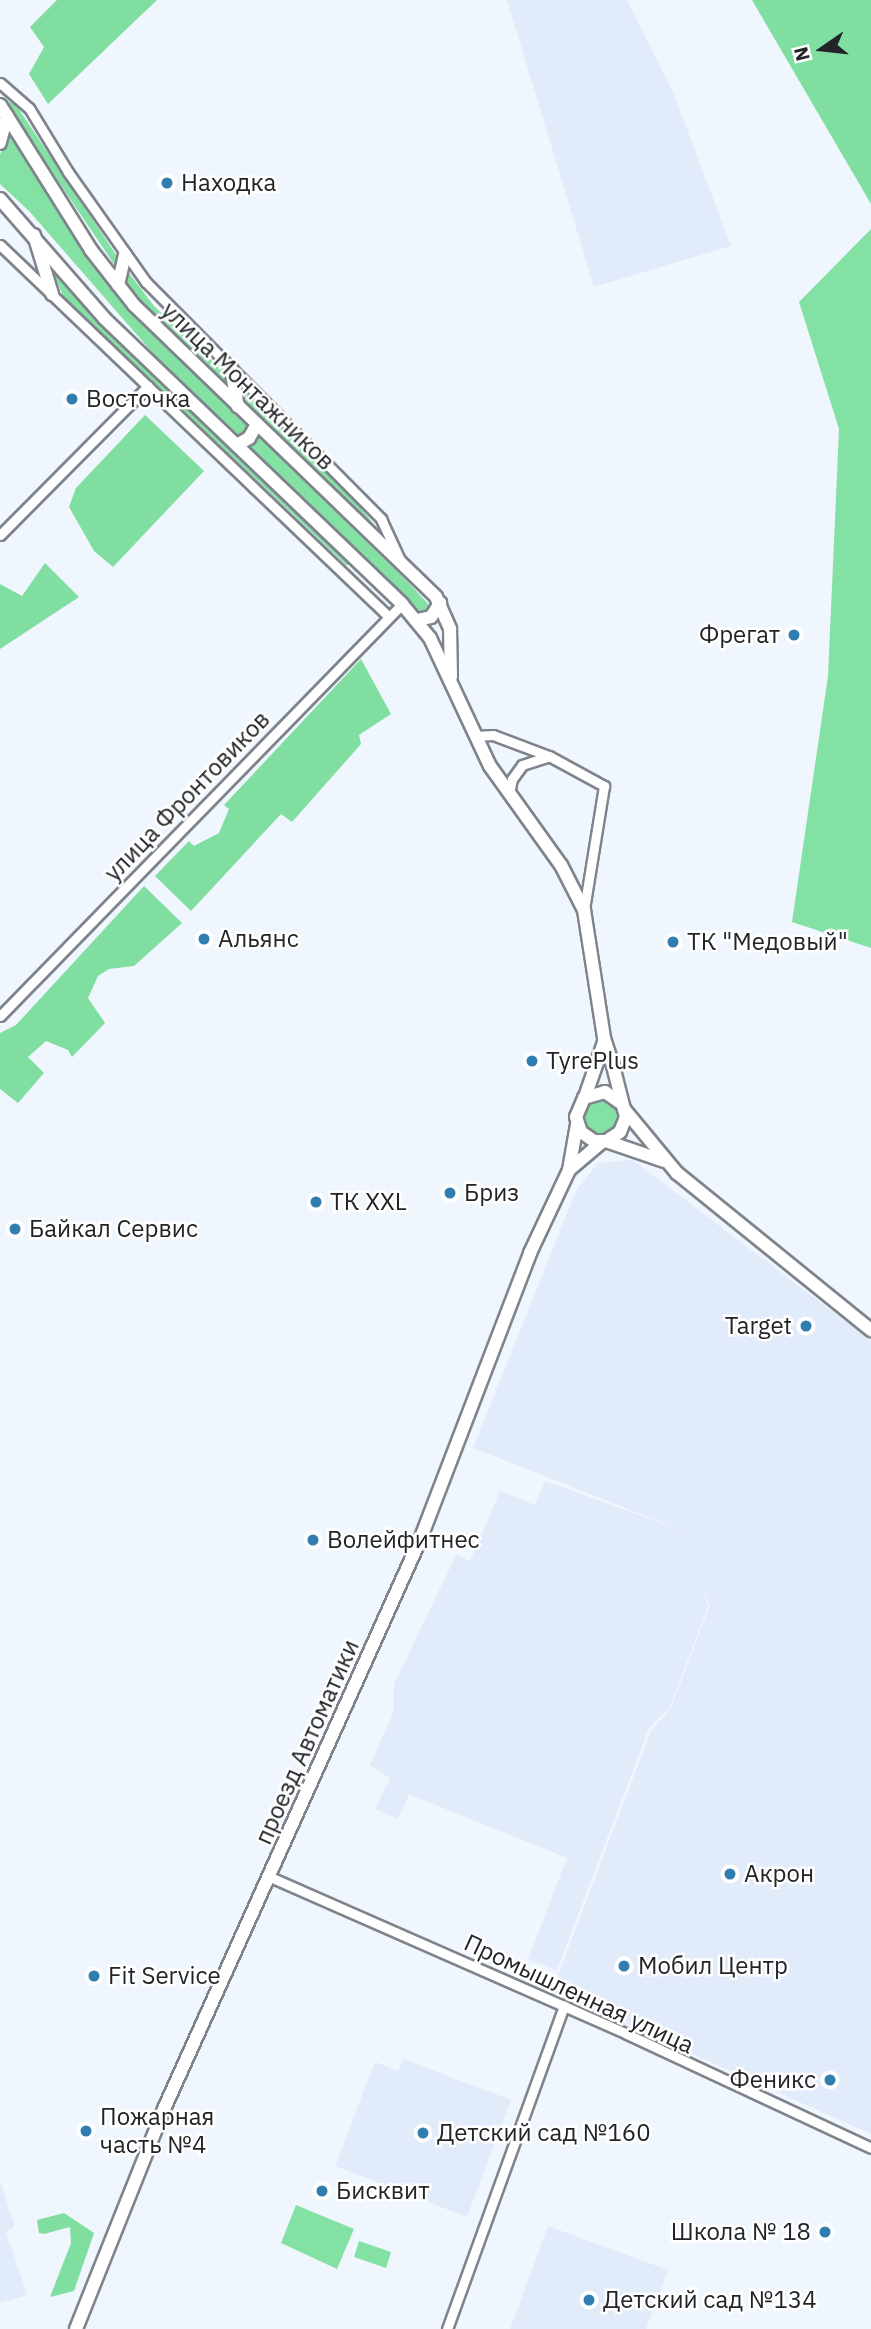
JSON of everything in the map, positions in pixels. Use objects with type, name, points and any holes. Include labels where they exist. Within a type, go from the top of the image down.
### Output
[{"type":"main road","points":[[0,143],[4,111]]},
{"type":"main road","name":"улица Монтажников","points":[[4,111],[61,205],[118,285],[440,603],[450,629],[451,677]]},
{"type":"main road","name":"улица Монтажников","points":[[2,203],[34,234],[104,318],[417,620],[451,677],[475,736],[509,796],[561,865],[584,910],[604,1038],[623,1106],[664,1161],[871,1330]]},
{"type":"main road","points":[[34,234],[52,295]]},
{"type":"main road","points":[[118,285],[125,254]]},
{"type":"main road","points":[[231,368],[238,406]]},
{"type":"main road","points":[[236,445],[249,438],[257,424]]},
{"type":"main road","points":[[417,620],[431,617],[440,603]]},
{"type":"main road","name":"улица Монтажников","points":[[584,1098],[600,1062],[604,1038]]},
{"type":"main road","points":[[605,1092],[623,1106],[620,1132],[604,1141],[587,1138],[577,1125],[576,1110],[584,1098],[605,1092]]},
{"type":"main road","name":"проезд Автоматики","points":[[76,2329],[148,2145],[389,1613],[530,1253],[569,1170],[577,1125]]},
{"type":"main road","name":"улица Монтажников","points":[[604,1141],[664,1161]]},
{"type":"main road","name":"проезд Автоматики","points":[[569,1170],[604,1141]]},
{"type":"street","points":[[0,83],[29,108],[125,254],[160,299],[381,519],[400,561]]},
{"type":"street","points":[[0,245],[389,617]]},
{"type":"street","points":[[0,535],[148,386]]},
{"type":"street","points":[[349,576],[371,573]]},
{"type":"street","name":"улица Фронтовиков","points":[[0,1016],[402,604]]},
{"type":"street","points":[[475,736],[493,735],[550,756],[604,786],[584,910]]},
{"type":"street","points":[[509,796],[512,779],[522,765],[550,756]]},
{"type":"street","name":"Промышленная улица","points":[[270,1877],[565,2006],[871,2148]]},
{"type":"street","points":[[447,2329],[565,2006]]},
{"type":"shaded area","points":[[507,0],[627,0],[673,92],[731,246],[594,287]]},
{"type":"shaded area","points":[[633,1160],[871,1341],[871,2134],[552,1991],[651,1731],[671,1708],[710,1605],[704,1593],[708,1606],[670,1707],[649,1728],[557,1970],[528,1959],[567,1858],[409,1794],[398,1819],[375,1809],[390,1778],[370,1765],[394,1711],[394,1684],[456,1555],[470,1561],[500,1491],[535,1505],[545,1481],[692,1534],[473,1448],[576,1191],[598,1163]]},
{"type":"shaded area","name":"Детский сад №160","points":[[403,2059],[511,2100],[467,2217],[335,2166],[375,2062],[398,2071]]},
{"type":"shaded area","points":[[0,2180],[15,2227],[6,2231],[27,2295],[0,2303]]},
{"type":"shaded area","name":"Детский сад №134","points":[[548,2226],[668,2270],[646,2329],[510,2329]]},
{"type":"green space","points":[[57,0],[157,0],[48,104],[29,74],[44,47],[30,27]]},
{"type":"green space","points":[[752,0],[871,0],[871,204]]},
{"type":"green space","points":[[2,98],[16,105],[117,256],[116,267]]},
{"type":"green space","points":[[11,135],[123,302],[249,427],[248,432],[240,438],[158,359],[29,211],[0,184],[0,154]]},
{"type":"green space","points":[[871,229],[871,948],[792,922],[828,676],[839,429],[799,302]]},
{"type":"green space","points":[[46,255],[92,315],[353,565],[346,565],[63,296]]},
{"type":"green space","points":[[126,269],[154,306],[229,377],[232,392],[148,311],[125,280]]},
{"type":"green space","points":[[238,385],[352,497],[388,542],[240,399]]},
{"type":"green space","points":[[145,415],[204,471],[113,567],[94,551],[69,507],[76,488]]},
{"type":"green space","points":[[259,437],[432,608],[423,615],[249,447]]},
{"type":"green space","points":[[45,563],[79,597],[0,649],[0,584],[22,596]]},
{"type":"green space","points":[[361,659],[391,714],[359,735],[361,744],[292,822],[281,814],[191,911],[155,876],[189,841],[194,846],[219,833],[229,809],[224,805]]},
{"type":"green space","points":[[144,886],[182,923],[134,966],[109,969],[98,976],[88,998],[105,1023],[72,1057],[68,1050],[46,1041],[28,1057],[44,1073],[18,1103],[0,1089],[0,1033],[16,1025]]},
{"type":"green space","points":[[601,1100],[614,1105],[619,1118],[614,1131],[601,1136],[588,1131],[583,1118],[588,1105]]},
{"type":"green space","points":[[296,2205],[354,2229],[337,2269],[281,2243]]},
{"type":"green space","points":[[64,2213],[94,2233],[74,2291],[50,2297],[71,2243],[70,2227],[39,2233],[37,2220]]},
{"type":"green space","points":[[359,2241],[391,2252],[386,2268],[354,2257]]},
{"type":"place","name":"Находка","points":[[167,183]]},
{"type":"place","name":"Восточка","points":[[72,399]]},
{"type":"place","name":"Фрегат","points":[[794,635]]},
{"type":"place","name":"Альянс","points":[[204,939]]},
{"type":"place","name":"ТК \"Медовый\"","points":[[673,942]]},
{"type":"place","name":"TyrePlus","points":[[532,1061]]},
{"type":"place","name":"Бриз","points":[[450,1193]]},
{"type":"place","name":"ТК XXL","points":[[316,1202]]},
{"type":"place","name":"Байкал Сервис","points":[[15,1229]]},
{"type":"place","name":"Target","points":[[806,1326]]},
{"type":"place","name":"Волейфитнес","points":[[313,1540]]},
{"type":"place","name":"Акрон","points":[[730,1874]]},
{"type":"place","name":"Мобил Центр","points":[[624,1966]]},
{"type":"place","name":"Fit Service","points":[[94,1976]]},
{"type":"place","name":"Феникс","points":[[830,2080]]},
{"type":"place","name":"Пожарная часть №4","points":[[86,2131]]},
{"type":"place","name":"Детский сад №160","points":[[423,2133]]},
{"type":"place","name":"Бисквит","points":[[322,2191]]},
{"type":"place","name":"Школа № 18","points":[[825,2232]]},
{"type":"place","name":"Детский сад №134","points":[[589,2300]]}]
